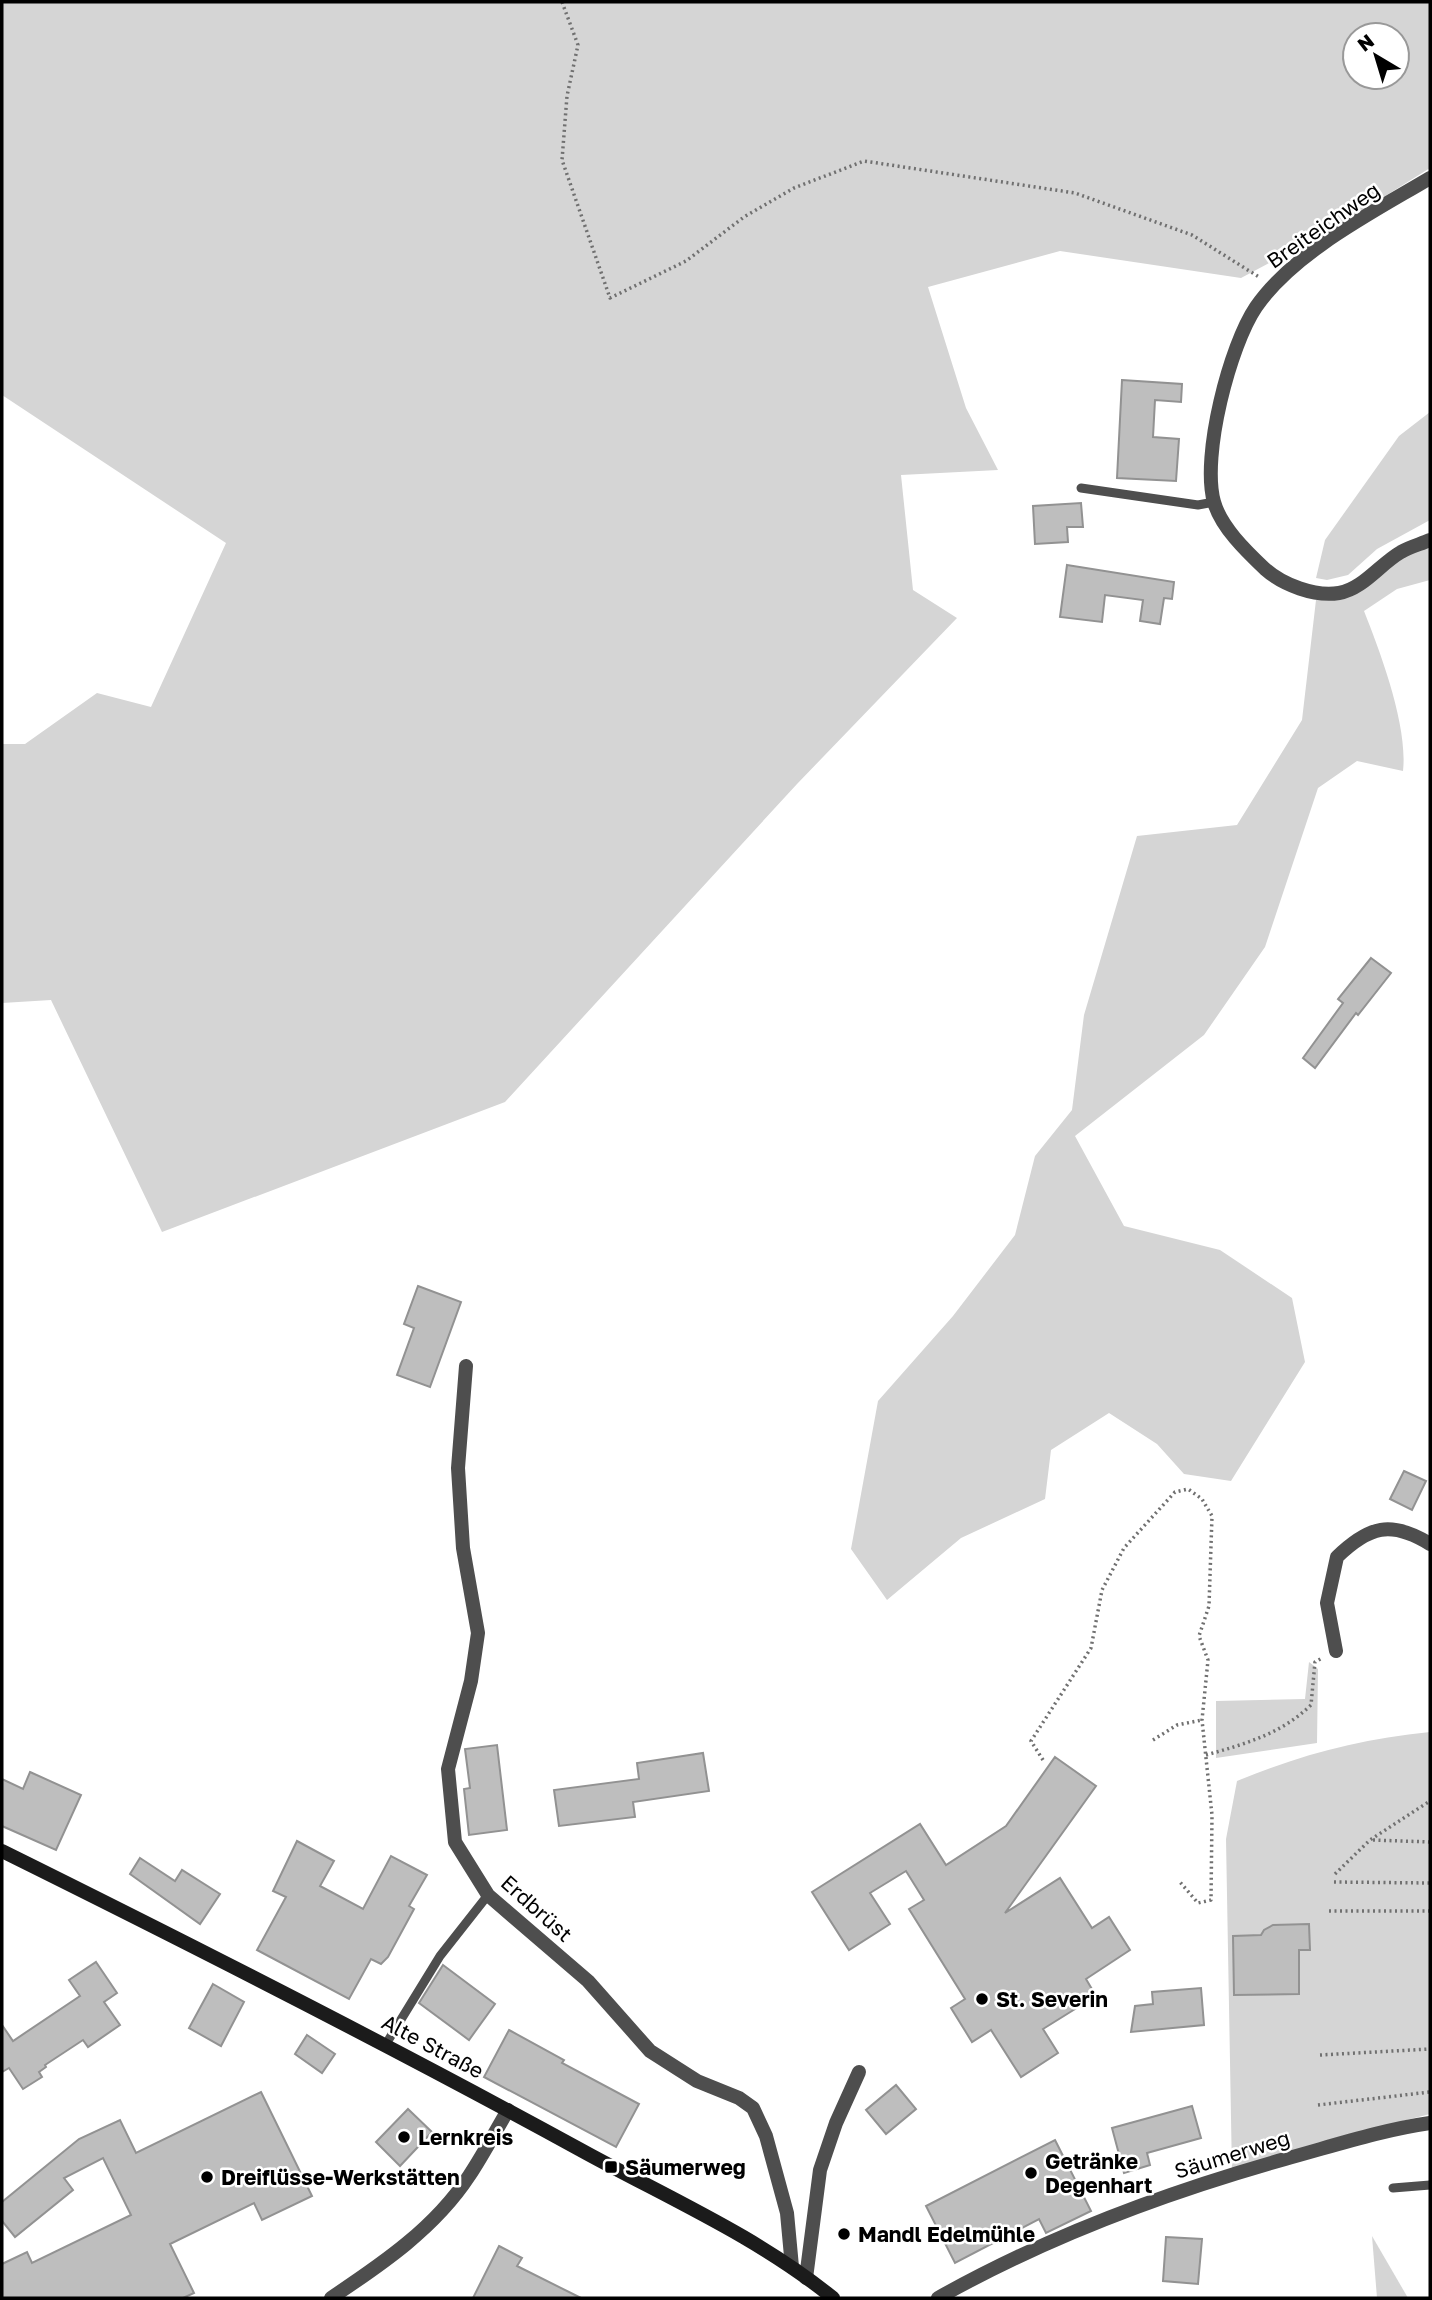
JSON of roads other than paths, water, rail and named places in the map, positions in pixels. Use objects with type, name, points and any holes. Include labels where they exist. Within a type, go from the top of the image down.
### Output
[{"type":"street","name":"Breiteichweg","points":[[1214,502],[1214,447],[1227,369],[1254,310],[1273,285],[1316,250],[1430,178]]},
{"type":"street","points":[[1214,502],[1238,540],[1274,576],[1299,588],[1320,593],[1339,593],[1355,587],[1402,551],[1430,540]]},
{"type":"street","name":"Erdbrüst","points":[[466,1366],[458,1468],[463,1548],[478,1633],[471,1681],[448,1769],[449,1805],[455,1842],[488,1895],[588,1980],[650,2050],[698,2081],[740,2098],[753,2108],[766,2136],[787,2213],[792,2267]]},
{"type":"street","points":[[1336,1651],[1327,1603],[1337,1557],[1370,1531],[1408,1531],[1430,1544]]},
{"type":"street","name":"Alte Straße","points":[[2,1851],[386,2044],[792,2267],[833,2298]]},
{"type":"street","points":[[806,2278],[820,2170],[835,2123],[859,2071]]},
{"type":"street","points":[[331,2298],[413,2240],[442,2210],[468,2178],[508,2110]]},
{"type":"street","name":"Säumerweg","points":[[939,2298],[982,2273],[1129,2209],[1209,2181],[1315,2150],[1430,2123]]},
{"type":"lane","points":[[1081,488],[1198,505],[1214,502]]},
{"type":"lane","points":[[386,2044],[440,1956],[488,1895]]},
{"type":"lane","points":[[1393,2188],[1430,2185]]},
{"type":"place","name":"St. Severin","points":[[982,1999]]},
{"type":"place","name":"Lernkreis","points":[[404,2137]]},
{"type":"place","name":"Säumerweg","points":[[611,2167]]},
{"type":"place","name":"Getränke Degenhart","points":[[1031,2173]]},
{"type":"place","name":"Dreiflüsse-Werkstätten","points":[[207,2177]]},
{"type":"place","name":"Mandl Edelmühle","points":[[844,2234]]}]
